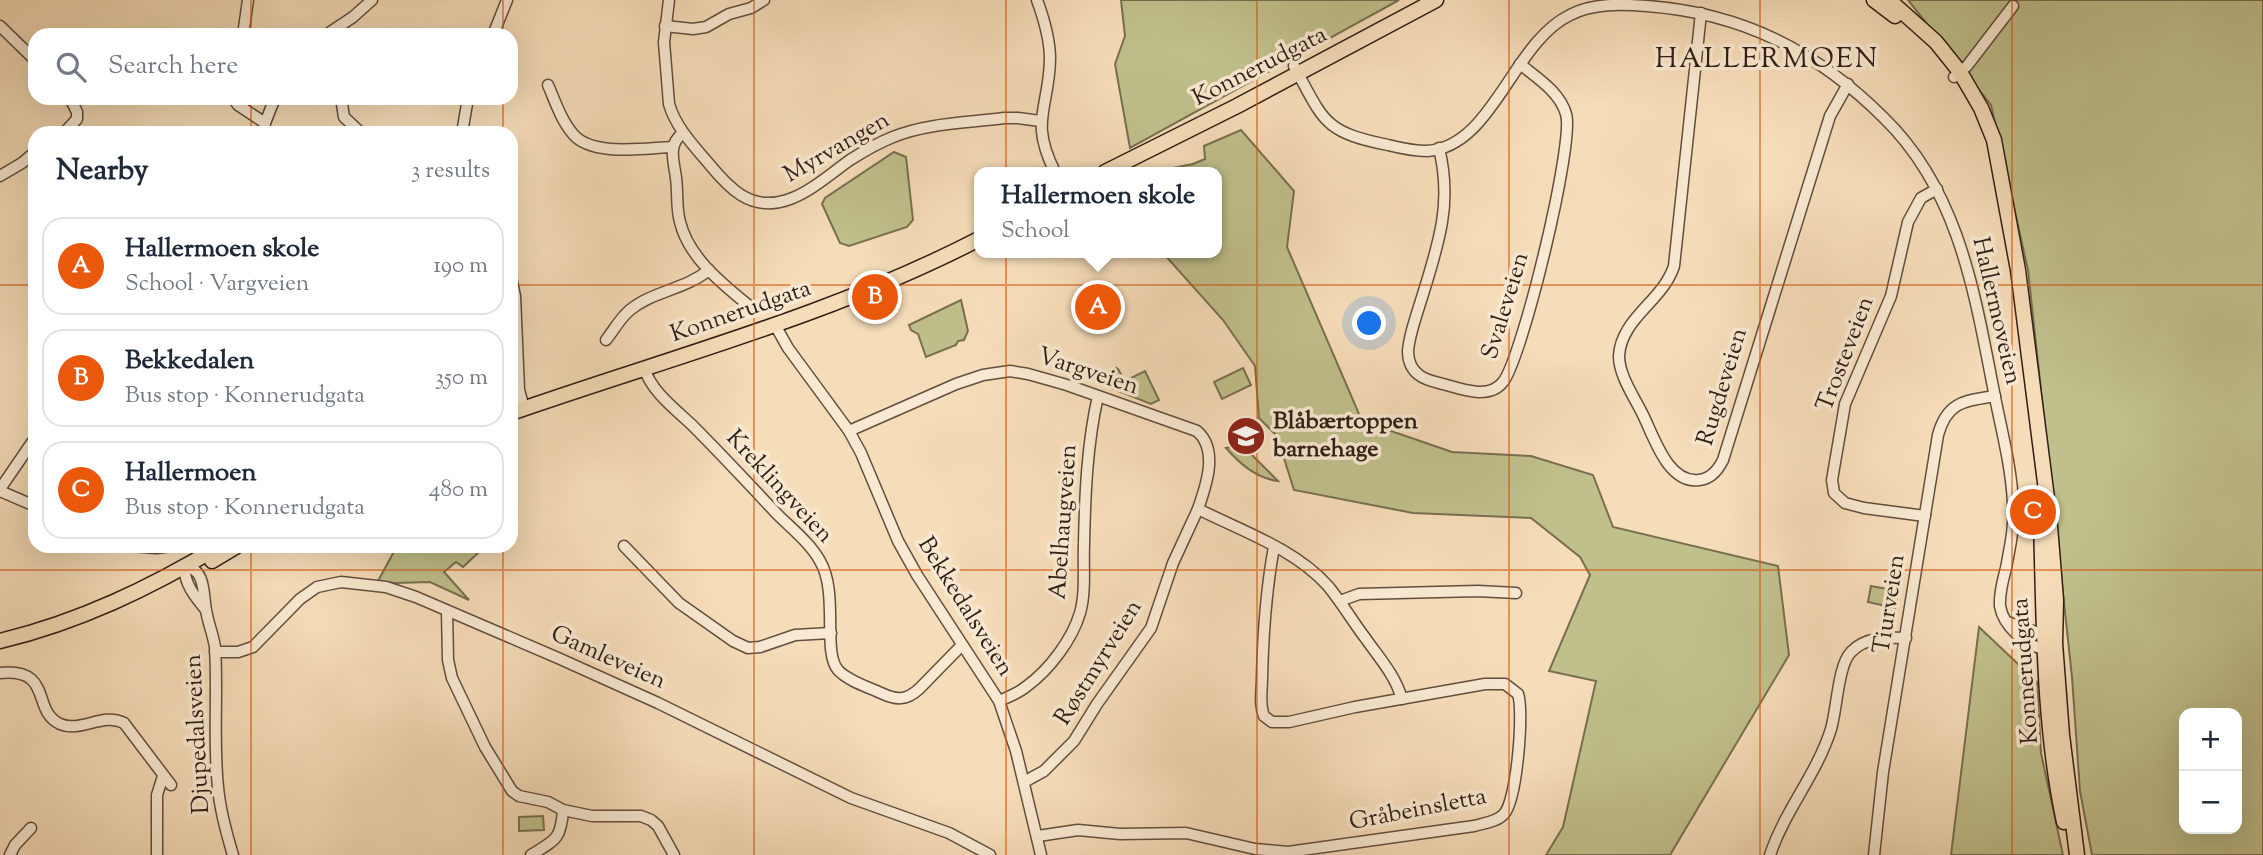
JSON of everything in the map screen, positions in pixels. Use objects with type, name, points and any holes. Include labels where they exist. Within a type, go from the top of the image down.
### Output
[{"type":"main road","name":"Konnerudgata","points":[[1114,167],[1296,70],[1417,0]]},
{"type":"main road","name":"Konnerudgata","points":[[1103,167],[1436,0]]},
{"type":"main road","name":"Konnerudgata","points":[[1874,0],[1918,35],[1957,75]]},
{"type":"main road","name":"Konnerudgata","points":[[1889,0],[1936,42],[1989,125],[1994,140],[2018,270],[2044,482],[2053,563],[2048,642],[2077,855]]},
{"type":"main road","name":"Konnerudgata","points":[[518,411],[775,325],[867,291],[974,241]]},
{"type":"main road","points":[[189,571],[211,553]]},
{"type":"main road","points":[[0,641],[37,632],[54,632],[97,619],[142,600],[224,553]]},
{"type":"street","points":[[244,28],[248,0]]},
{"type":"street","points":[[337,28],[372,0]]},
{"type":"street","points":[[496,28],[507,0]]},
{"type":"street","name":"Myrvangen","points":[[669,0],[665,26],[668,104],[671,113],[683,133],[715,171],[741,195],[757,201],[775,204],[793,199],[866,149],[908,131],[1004,118],[1040,121]]},
{"type":"street","points":[[665,26],[693,29],[706,27],[764,0]]},
{"type":"street","points":[[1037,0],[1050,54],[1040,121],[1045,150],[1053,167]]},
{"type":"street","name":"Hallermoveien","points":[[1296,70],[1322,115],[1328,123],[1344,134],[1400,148],[1427,151],[1454,143],[1471,131],[1544,32],[1580,11],[1606,5],[1666,7],[1701,13],[1756,29],[1815,60],[1848,84],[1889,122],[1916,156],[1937,189],[1955,229],[1969,270],[2005,441],[2013,502],[2013,524],[2000,600],[2003,614],[2008,622],[2048,642]]},
{"type":"street","points":[[1957,75],[2013,6]]},
{"type":"street","name":"Rugdeveien","points":[[1701,13],[1674,266],[1667,285],[1628,329],[1619,355],[1623,373],[1663,454],[1675,472],[1682,477],[1696,480],[1708,477],[1723,460],[1830,116],[1848,84]]},
{"type":"street","points":[[0,26],[28,53]]},
{"type":"street","name":"Svaleveien","points":[[1439,148],[1444,189],[1442,220],[1436,251],[1410,337],[1409,360],[1415,372],[1425,379],[1469,391],[1493,390],[1503,382],[1516,351],[1550,230],[1568,132],[1567,116],[1554,93],[1520,64]]},
{"type":"street","points":[[548,85],[573,135],[588,145],[613,149],[673,147]]},
{"type":"street","points":[[70,126],[77,119],[74,105]]},
{"type":"street","points":[[238,105],[262,126]]},
{"type":"street","points":[[265,126],[272,105]]},
{"type":"street","points":[[342,105],[344,117],[354,126]]},
{"type":"street","points":[[463,126],[467,105]]},
{"type":"street","points":[[683,133],[673,147],[680,224],[693,249],[709,270],[753,309]]},
{"type":"street","points":[[0,176],[28,158]]},
{"type":"street","name":"Trosteveien","points":[[1925,516],[1845,503],[1834,494],[1832,480],[1845,404],[1891,296],[1908,222],[1921,198],[1937,189]]},
{"type":"street","points":[[607,340],[636,305],[691,283],[709,270]]},
{"type":"street","name":"Bekkedalsveien","points":[[775,325],[788,348],[849,431],[898,541],[999,701],[1024,782],[1041,855]]},
{"type":"street","points":[[518,352],[518,411]]},
{"type":"street","name":"Kreklingveien","points":[[644,368],[657,392],[814,552],[824,569],[830,588],[832,658],[837,669],[887,696],[899,699],[912,696],[962,645]]},
{"type":"street","name":"Vargveien","points":[[849,431],[956,384],[999,372],[1028,374],[1098,396],[1202,435],[1208,448],[1208,470],[1198,509]]},
{"type":"street","name":"Abelhaugveien","points":[[999,701],[1026,687],[1038,676],[1060,650],[1079,617],[1083,589],[1091,432],[1098,396]]},
{"type":"street","name":"Tiurveien","points":[[1874,855],[1880,792],[1938,435],[1948,411],[1961,404],[1994,396]]},
{"type":"street","points":[[28,448],[0,490],[28,503]]},
{"type":"street","points":[[1198,509],[1290,555],[1315,573],[1340,601],[1394,676],[1402,699]]},
{"type":"street","name":"Røstmyrveien","points":[[1024,782],[1044,771],[1074,741],[1152,628],[1173,563],[1198,509]]},
{"type":"street","points":[[624,546],[679,603],[733,641],[748,648],[760,647],[795,635],[831,633]]},
{"type":"street","name":"Gråbeinsletta","points":[[1038,836],[1078,830],[1120,834],[1186,833],[1255,849],[1288,852],[1474,826],[1504,815],[1513,793],[1521,710],[1518,694],[1505,684],[1496,683],[1402,699],[1289,722],[1272,722],[1264,716],[1261,706],[1263,642],[1274,547]]},
{"type":"street","name":"Djupedalsveien","points":[[189,571],[194,594],[206,610],[213,636],[218,788],[223,823],[233,855]]},
{"type":"street","name":"Gamleveien","points":[[215,652],[238,652],[253,647],[307,593],[328,584],[355,582],[386,587],[416,597],[658,703],[850,798],[949,833],[990,855]]},
{"type":"street","points":[[1340,601],[1359,594],[1478,591],[1516,593]]},
{"type":"street","points":[[447,611],[450,672],[490,756],[512,791],[519,796],[592,816],[634,815],[651,820],[658,826],[674,855]]},
{"type":"street","points":[[1770,855],[1782,826],[1828,740],[1848,654],[1860,644],[1869,641],[1891,637],[1906,638]]},
{"type":"street","points":[[0,673],[17,672],[28,675],[53,718],[63,725],[74,726],[107,720],[124,723],[167,780],[157,795],[157,855]]},
{"type":"street","points":[[531,855],[559,836],[564,810]]},
{"type":"street","points":[[10,855],[15,845],[32,828]]},
{"type":"green space","points":[[1121,0],[1399,0],[1130,148],[1115,64],[1125,36]]},
{"type":"green space","points":[[1908,0],[2263,0],[2263,855],[2092,855],[2080,791],[2072,677],[2028,270],[1991,105]]},
{"type":"green space","points":[[1241,130],[1294,191],[1287,247],[1362,421],[1452,452],[1531,456],[1593,475],[1613,527],[1778,566],[1789,655],[1670,855],[1546,855],[1563,827],[1596,681],[1549,671],[1590,575],[1580,557],[1531,518],[1413,513],[1294,490],[1277,436],[1259,418],[1255,366],[1223,320],[1167,258],[1222,258],[1222,167],[1178,167],[1205,159],[1204,146]]},
{"type":"green space","points":[[894,152],[906,157],[913,220],[907,227],[849,246],[840,243],[822,204],[825,198]]},
{"type":"green space","points":[[961,300],[968,331],[964,340],[926,357],[918,334],[911,330],[909,325]]},
{"type":"green space","points":[[1116,368],[1125,381],[1145,371],[1159,400],[1151,404],[1108,387]]},
{"type":"green space","points":[[1243,368],[1251,385],[1222,399],[1214,382]]},
{"type":"green space","points":[[1242,445],[1278,481],[1249,469],[1226,448]]},
{"type":"green space","points":[[393,553],[478,553],[463,567],[456,562],[444,572],[469,600],[430,582],[378,581]]},
{"type":"green space","points":[[1871,586],[1898,591],[1895,608],[1868,602]]},
{"type":"green space","points":[[1979,627],[2037,682],[2041,753],[2063,855],[1951,855]]},
{"type":"green space","points":[[543,816],[544,830],[519,831],[519,817]]},
{"type":"place","name":"Bekkedalen","points":[[875,297]]},
{"type":"place","name":"Hallermoen skole","points":[[1098,307]]},
{"type":"place","name":"Blåbærtoppen barnehage","points":[[1246,436]]},
{"type":"place","name":"Hallermoen","points":[[2033,512]]},
{"type":"district","name":"HALLERMOEN","points":[[1767,60]]}]
